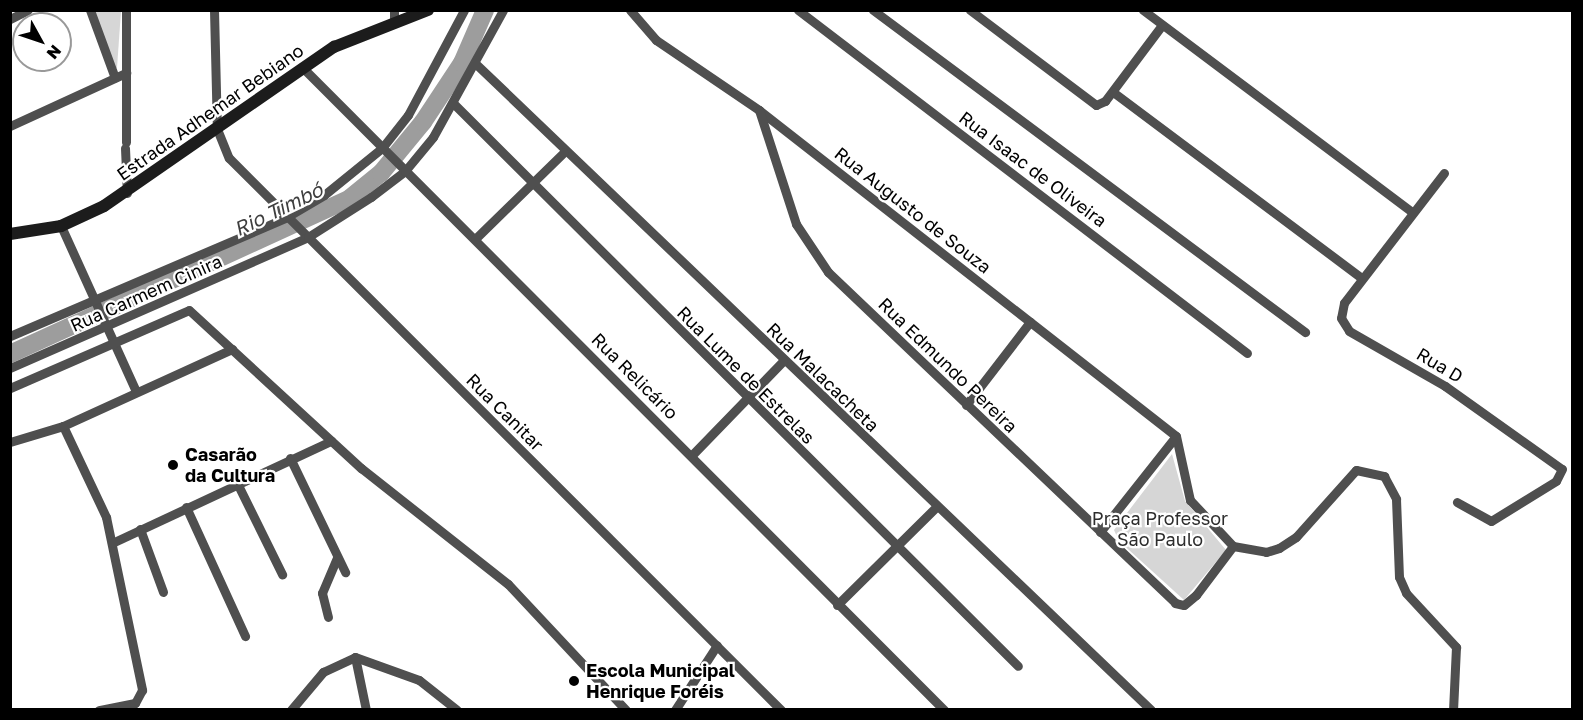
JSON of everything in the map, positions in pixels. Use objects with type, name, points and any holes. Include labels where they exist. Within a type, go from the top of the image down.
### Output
[{"type":"main road","name":"Estrada Adhemar Bebiano","points":[[10,234],[61,226],[127,193],[302,67],[394,15],[428,10]]},
{"type":"street","points":[[10,19],[28,10]]},
{"type":"street","points":[[90,10],[115,78]]},
{"type":"street","points":[[126,10],[127,193]]},
{"type":"street","points":[[214,10],[217,129]]},
{"type":"street","name":"Rua Carmem Cinira","points":[[10,336],[96,304],[289,218],[324,195],[384,150],[426,88],[464,10]]},
{"type":"street","name":"Rua Carmem Cinira","points":[[10,368],[106,327],[305,235],[403,169],[454,104],[477,65],[503,10]]},
{"type":"street","name":"Rua Augusto de Souza","points":[[630,10],[656,40],[759,110],[1176,436]]},
{"type":"street","name":"Rua Isaac de Oliveira","points":[[798,10],[1247,353]]},
{"type":"street","points":[[873,10],[1305,332]]},
{"type":"street","points":[[969,10],[1093,103],[1102,104],[1162,25]]},
{"type":"street","points":[[1143,10],[1412,212]]},
{"type":"street","name":"Rua Malacacheta","points":[[477,65],[564,152],[935,508],[1151,710]]},
{"type":"street","name":"Rua Relicário","points":[[302,67],[692,455],[837,605],[944,710]]},
{"type":"street","points":[[10,126],[126,73]]},
{"type":"street","points":[[1113,92],[1362,278]]},
{"type":"street","name":"Rua Lume de Estrelas","points":[[454,104],[746,399],[1018,666]]},
{"type":"street","name":"Rua Edmundo Pereira","points":[[759,110],[807,245],[828,272],[1175,603],[1184,605],[1196,595],[1233,546]]},
{"type":"street","name":"Rua Canitar","points":[[217,129],[229,158],[781,710]]},
{"type":"street","points":[[475,239],[564,152]]},
{"type":"street","name":"Rua D","points":[[1444,173],[1362,278],[1341,311],[1350,331],[1445,386],[1562,469],[1556,481],[1491,521],[1457,502]]},
{"type":"street","points":[[61,226],[136,391]]},
{"type":"street","points":[[10,388],[181,310],[192,313],[331,441],[508,584],[626,710]]},
{"type":"street","points":[[966,405],[1030,322]]},
{"type":"street","points":[[10,430],[13,442],[63,426],[232,349]]},
{"type":"street","points":[[692,455],[783,361]]},
{"type":"street","points":[[63,426],[106,517],[141,696],[128,706],[99,710]]},
{"type":"street","points":[[1100,532],[1176,436]]},
{"type":"street","points":[[1176,436],[1190,500],[1233,546],[1266,552],[1279,548],[1296,537],[1356,470],[1384,476],[1396,499],[1399,577],[1406,593],[1456,647],[1453,710]]},
{"type":"street","points":[[112,543],[290,458],[331,441]]},
{"type":"street","points":[[290,458],[345,572]]},
{"type":"street","points":[[237,483],[282,574]]},
{"type":"street","points":[[186,507],[245,636]]},
{"type":"street","points":[[837,605],[935,508]]},
{"type":"street","points":[[140,529],[163,592]]},
{"type":"street","points":[[328,616],[322,593],[337,558]]},
{"type":"street","points":[[675,710],[717,645]]},
{"type":"street","points":[[355,657],[366,710]]},
{"type":"street","points":[[291,710],[323,672],[355,657],[419,680],[457,710]]},
{"type":"green space","points":[[95,11],[121,11],[117,68],[114,67]]},
{"type":"green space","name":"Praça Professor São Paulo","points":[[1172,454],[1185,501],[1226,550],[1184,600],[1119,541],[1114,530]]},
{"type":"waterway","name":"Rio Timbó","points":[[10,354],[350,198],[381,173],[423,122],[462,63],[485,10]]},
{"type":"place","name":"Casarão da Cultura","points":[[173,465]]},
{"type":"place","name":"Escola Municipal Henrique Foréis","points":[[574,681]]}]
